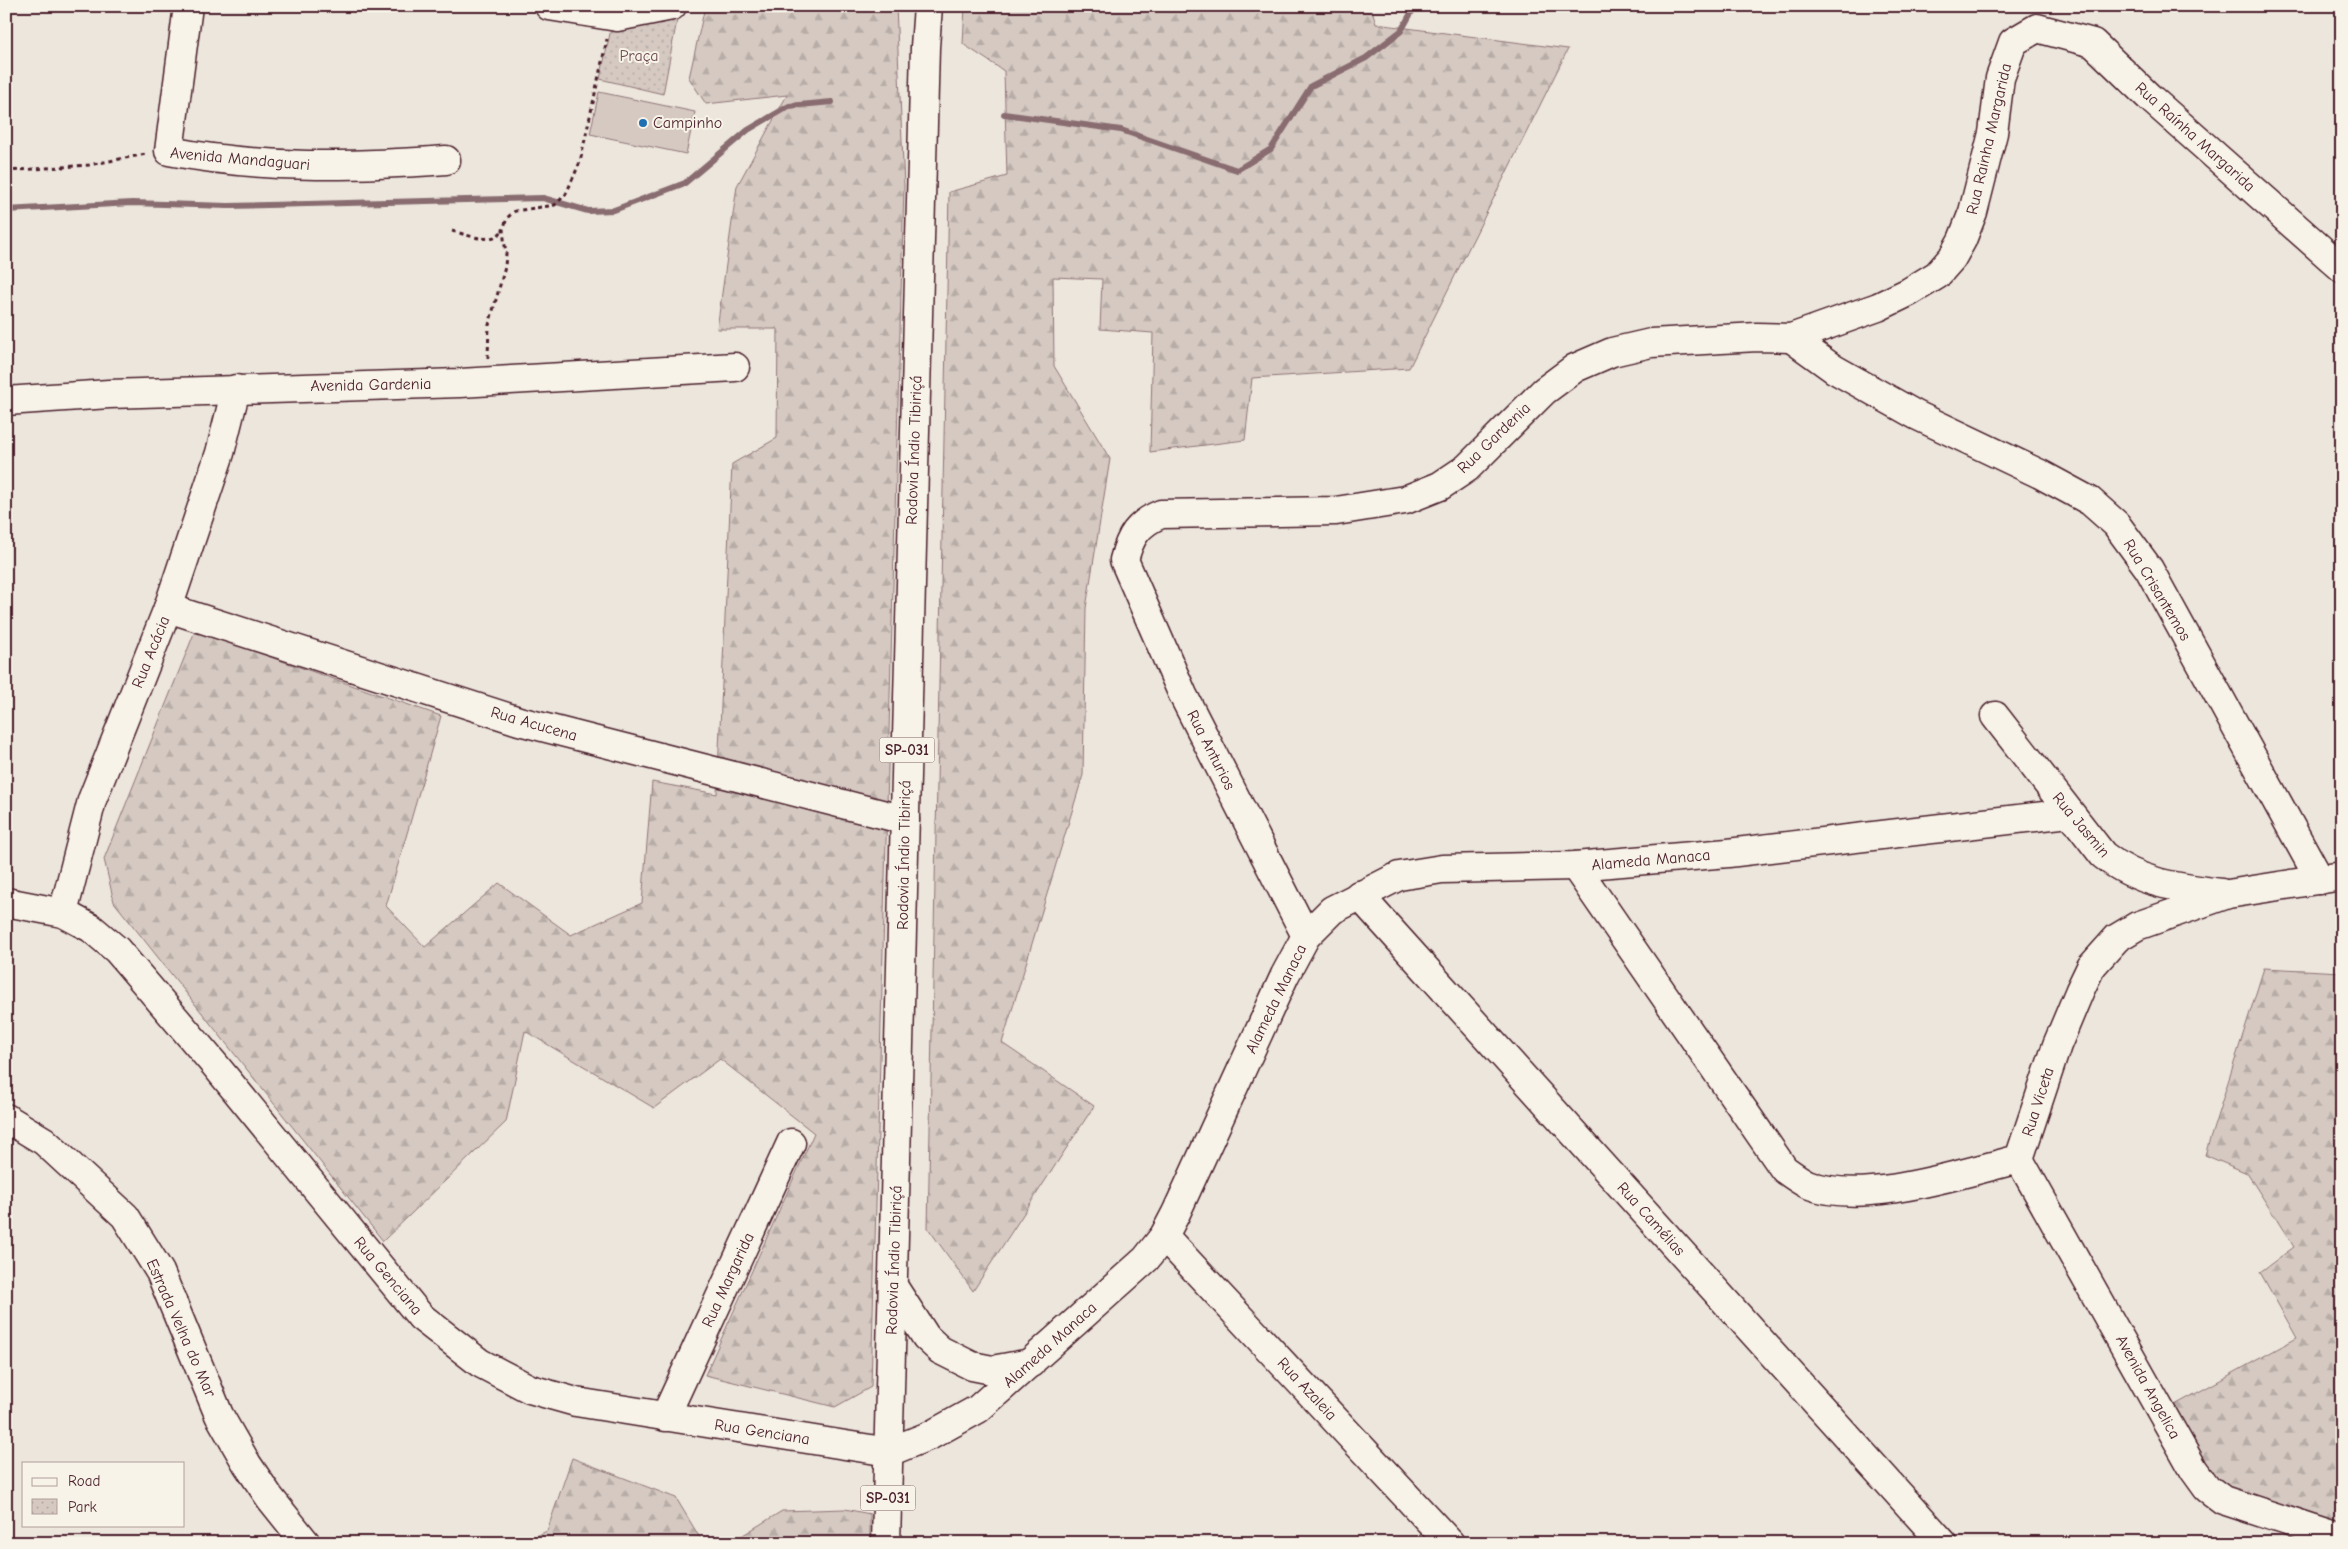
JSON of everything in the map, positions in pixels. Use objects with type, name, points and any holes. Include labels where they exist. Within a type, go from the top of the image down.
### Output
[{"type":"main road","points":[[169,152],[188,6]]},
{"type":"main road","points":[[549,6],[616,13],[672,6]]},
{"type":"main road","name":"Rodovia Índio Tibiriçá","points":[[920,6],[925,47]]},
{"type":"main road","name":"Rodovia Índio Tibiriçá","points":[[886,1543],[925,47],[928,6]]},
{"type":"main road","name":"Rua Raínha Margarida","points":[[2037,28],[2094,43],[2149,97],[2342,268]]},
{"type":"main road","name":"Rua Rainha Margarida","points":[[1792,338],[1878,307],[1937,275],[1952,258],[1973,212],[1994,133],[2000,78],[2013,42],[2037,28]]},
{"type":"main road","name":"Avenida Mandaguari","points":[[169,152],[273,165],[366,166],[446,160]]},
{"type":"main road","name":"Rua Gardenia","points":[[1124,560],[1128,542],[1136,532],[1147,520],[1161,514],[1336,511],[1405,500],[1440,486],[1467,468],[1544,391],[1575,368],[1612,352],[1651,343],[1757,337],[1792,338]]},
{"type":"main road","name":"Rua Crisantemos","points":[[1792,338],[1834,369],[1916,415],[2040,474],[2090,501],[2116,524],[2149,569],[2331,878]]},
{"type":"main road","name":"Avenida Gardenia","points":[[6,401],[109,394],[488,382],[735,367]]},
{"type":"main road","name":"Rua Acácia","points":[[63,914],[92,800],[168,608],[220,453],[236,389]]},
{"type":"main road","name":"Rua Anturios","points":[[1124,560],[1183,695],[1306,936]]},
{"type":"main road","name":"Rua Acucena","points":[[168,608],[519,721],[905,820]]},
{"type":"main road","name":"Rua Jasmin","points":[[1995,716],[2069,813],[2103,854],[2130,873],[2154,882],[2228,894]]},
{"type":"main road","name":"Alameda Manaca","points":[[889,1452],[931,1435],[978,1409],[1146,1259],[1164,1236],[1285,976],[1306,936],[1332,910],[1359,895],[1399,876],[1442,869],[1574,866],[1728,853],[2069,813]]},
{"type":"main road","name":"Rua Viceta","points":[[1574,866],[1784,1169],[1806,1183],[1822,1188],[1870,1191],[1886,1190],[2019,1159],[2057,1045],[2091,968],[2117,938],[2137,926],[2228,894]]},
{"type":"main road","points":[[2228,894],[2331,878]]},
{"type":"main road","name":"Rua Camélias","points":[[1359,895],[1943,1543]]},
{"type":"main road","name":"Rua Genciana","points":[[6,902],[63,914],[91,928],[117,950],[216,1065],[421,1317],[480,1363],[530,1389],[576,1402],[889,1452]]},
{"type":"main road","name":"Estrada Velha do Mar","points":[[6,1118],[44,1140],[125,1216],[160,1272],[219,1415],[266,1491],[306,1543]]},
{"type":"main road","name":"Rua Margarida","points":[[665,1416],[791,1143]]},
{"type":"main road","name":"Avenida Angelica","points":[[2019,1159],[2194,1470],[2207,1488],[2223,1500],[2240,1507],[2342,1539]]},
{"type":"main road","name":"Rua Azaleia","points":[[1164,1236],[1450,1543]]},
{"type":"main road","points":[[893,1286],[926,1337],[940,1350],[972,1366],[992,1370],[1030,1363]]},
{"type":"path","points":[[452,231],[489,239],[500,235],[507,218],[515,210],[555,205],[566,194],[580,162],[616,13]]},
{"type":"path","name":"Avenida Mandaguari","points":[[6,171],[89,165],[169,152]]},
{"type":"path","points":[[488,382],[490,325],[505,260],[503,230]]},
{"type":"green space","points":[[712,6],[896,6],[904,186],[871,1387],[835,1407],[705,1375],[814,1133],[720,1059],[654,1108],[525,1031],[506,1122],[383,1241],[114,902],[104,859],[195,631],[441,716],[386,906],[425,947],[499,883],[571,935],[642,903],[652,782],[717,794],[732,464],[777,438],[778,329],[717,329],[737,186],[787,95],[706,104],[689,78],[704,11]]},
{"type":"green space","points":[[965,6],[1371,6],[1376,24],[1568,49],[1409,368],[1252,378],[1245,440],[1150,452],[1153,333],[1100,329],[1102,279],[1053,277],[1054,366],[1110,459],[1086,608],[1083,775],[1002,1043],[1094,1106],[973,1291],[928,1228],[949,192],[1007,176],[1004,71],[963,44]]},
{"type":"green space","name":"Praça","points":[[677,20],[663,94],[600,79],[611,29]]},
{"type":"green space","name":"Campinho","points":[[599,92],[695,112],[686,154],[590,134]]},
{"type":"green space","points":[[2264,968],[2342,972],[2342,1526],[2242,1496],[2208,1471],[2173,1406],[2297,1338],[2260,1272],[2294,1247],[2247,1173],[2205,1155]]},
{"type":"green space","points":[[572,1458],[676,1498],[703,1543],[522,1543],[547,1531]]},
{"type":"green space","points":[[845,1509],[870,1514],[870,1543],[730,1543],[782,1511]]},
{"type":"waterway","points":[[1004,114],[1121,130],[1237,170],[1271,149],[1311,86],[1366,58],[1401,31],[1415,6]]},
{"type":"waterway","points":[[6,210],[132,203],[228,206],[543,198],[588,211],[614,210],[685,183],[748,130],[789,106],[832,102]]},
{"type":"place","name":"Campinho","points":[[643,123]]}]
